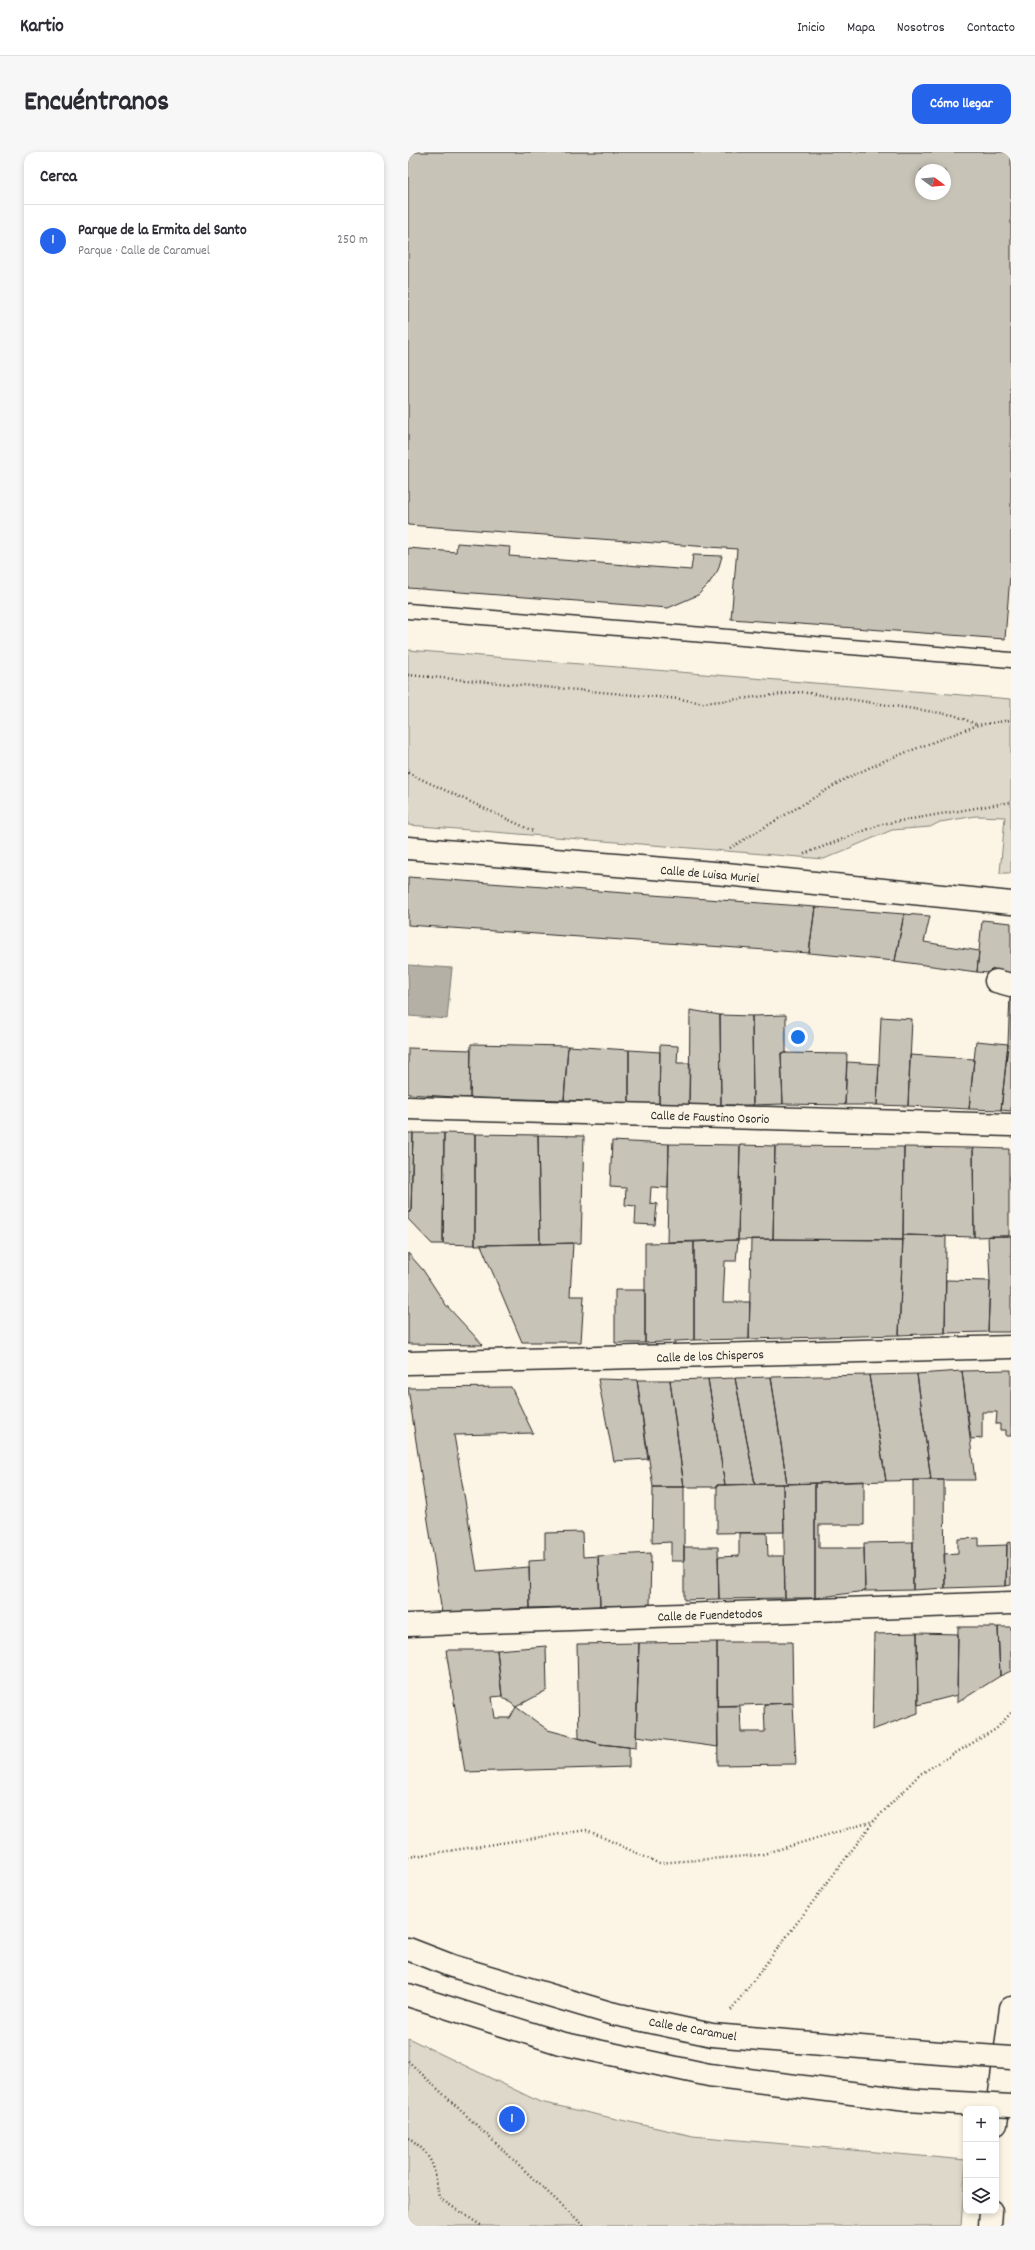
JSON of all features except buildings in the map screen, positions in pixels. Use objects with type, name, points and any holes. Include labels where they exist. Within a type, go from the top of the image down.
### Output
[{"type":"street","name":"Calle de Luisa Muriel","points":[[408,848],[726,874],[1011,903]]},
{"type":"street","name":"Calle de Faustino Osorio","points":[[408,1108],[1011,1125]]},
{"type":"street","name":"Calle de los Chisperos","points":[[408,1363],[1011,1347]]},
{"type":"street","name":"Calle de Fuendetodos","points":[[408,1625],[1011,1603]]},
{"type":"street","name":"Calle de Caramuel","points":[[408,1949],[452,1966],[610,2013],[712,2034],[1011,2058]]},
{"type":"street","points":[[408,1995],[560,2043],[694,2072],[907,2100],[1011,2106]]},
{"type":"street","points":[[998,2106],[1011,2008]]},
{"type":"street","points":[[990,2226],[991,2214]]},
{"type":"lane","points":[[408,611],[1011,660]]},
{"type":"path","points":[[408,676],[680,699],[703,703],[801,692],[954,715],[978,725]]},
{"type":"path","points":[[725,851],[760,828],[845,779],[886,760],[978,725],[1011,720]]},
{"type":"path","points":[[408,773],[537,833]]},
{"type":"path","points":[[796,857],[882,824],[1011,802]]},
{"type":"path","points":[[712,2034],[874,1821],[920,1774],[996,1729],[1011,1712]]},
{"type":"path","points":[[408,1857],[587,1830],[658,1863],[760,1855],[874,1821]]},
{"type":"path","points":[[408,2061],[584,2226]]},
{"type":"path","points":[[408,2137],[418,2144],[433,2163],[439,2198],[482,2226]]},
{"type":"shaded area","points":[[408,650],[1011,699],[1011,873],[1000,873],[1005,817],[976,816],[940,822],[930,827],[892,830],[824,859],[408,825]]},
{"type":"shaded area","points":[[408,965],[452,968],[447,1019],[409,1016]]},
{"type":"shaded area","points":[[408,2038],[540,2102],[693,2136],[963,2160],[963,2200],[961,2226],[408,2226]]},
{"type":"place","name":"Parque de la Ermita del Santo","points":[[512,2119]]}]
